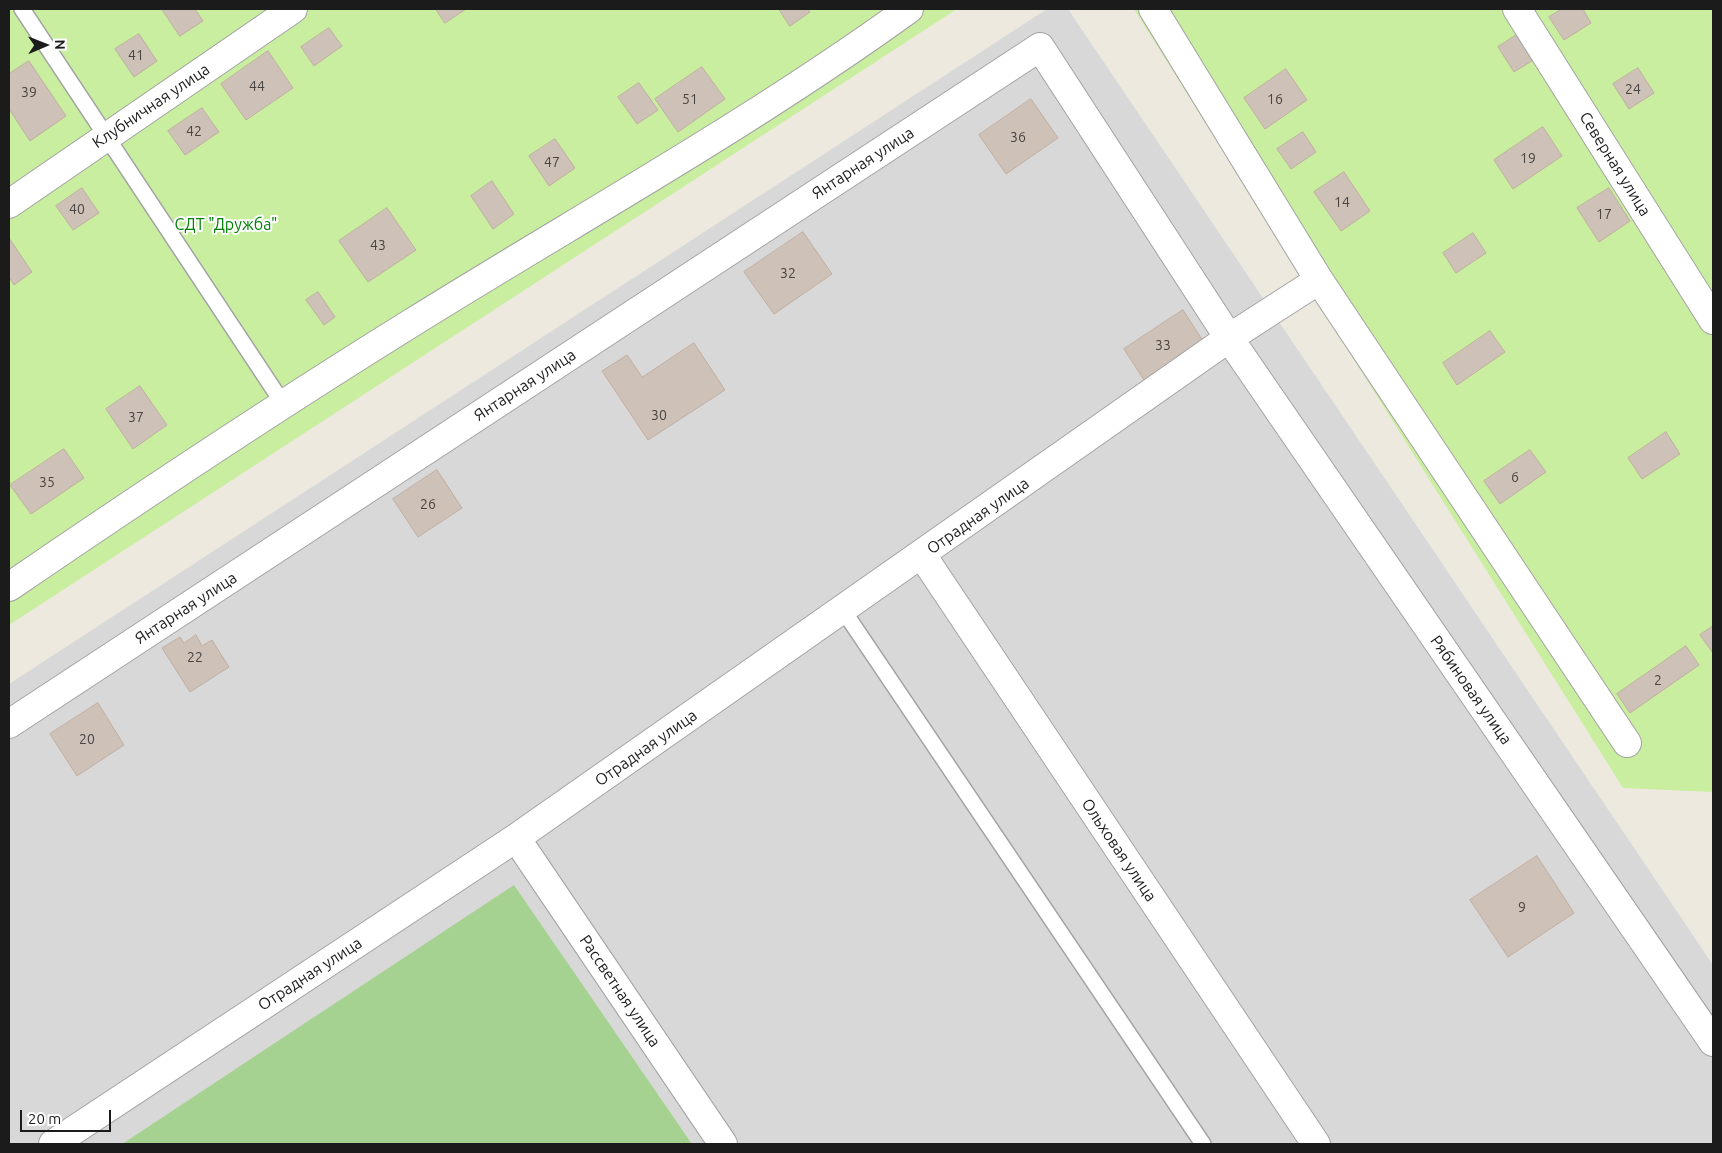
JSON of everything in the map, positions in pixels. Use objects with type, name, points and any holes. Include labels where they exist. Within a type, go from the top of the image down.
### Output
[{"type":"street","name":"Клубничная улица","points":[[9,204],[293,9]]},
{"type":"street","points":[[9,587],[112,516],[413,322],[702,148],[838,60],[909,9]]},
{"type":"street","points":[[1153,9],[1319,280],[1627,743]]},
{"type":"street","name":"Северная улица","points":[[1517,9],[1713,320]]},
{"type":"street","name":"Рябиновая улица","points":[[1040,47],[1229,338],[1713,1042]]},
{"type":"street","name":"Янтарная улица","points":[[9,724],[1040,47]]},
{"type":"street","name":"Отрадная улица","points":[[53,1144],[516,838],[1229,338],[1319,280]]},
{"type":"street","name":"Ольховая улица","points":[[922,555],[1316,1144]]},
{"type":"street","name":"Рассветная улица","points":[[516,838],[723,1144]]},
{"type":"lane","points":[[22,9],[284,405]]},
{"type":"lane","points":[[843,610],[1203,1144]]},
{"type":"shaded area","points":[[1047,9],[1068,9],[1713,965],[1713,1144],[692,1144],[514,886],[122,1144],[9,1144],[9,684]]},
{"type":"green space","name":"СДТ \"Дружба\"","points":[[9,9],[957,9],[9,625]]},
{"type":"green space","points":[[1134,9],[1713,9],[1713,792],[1623,788]]},
{"type":"green space","points":[[514,885],[692,1144],[122,1144]]},
{"type":"building","points":[[162,9],[195,9],[203,21],[180,36]]},
{"type":"building","points":[[436,9],[466,9],[445,23]]},
{"type":"building","points":[[779,9],[808,9],[810,12],[790,26]]},
{"type":"building","points":[[1562,9],[1583,9],[1591,23],[1564,40],[1549,17]]},
{"type":"building","points":[[329,28],[342,46],[314,66],[301,47]]},
{"type":"building","points":[[139,34],[157,61],[134,77],[115,49]]},
{"type":"building","points":[[1518,34],[1535,59],[1514,72],[1498,47]]},
{"type":"building","points":[[268,51],[293,88],[246,120],[221,84]]},
{"type":"building","points":[[29,61],[66,116],[30,141],[9,109],[9,74]]},
{"type":"building","points":[[702,67],[725,99],[678,132],[655,99]]},
{"type":"building","points":[[1638,68],[1654,93],[1629,109],[1613,84]]},
{"type":"building","points":[[1286,69],[1307,100],[1265,129],[1244,98]]},
{"type":"building","points":[[639,83],[658,110],[637,124],[618,97]]},
{"type":"building","points":[[1031,99],[1058,138],[1006,174],[979,135]]},
{"type":"building","points":[[202,108],[219,132],[185,155],[168,131]]},
{"type":"building","points":[[1543,127],[1562,156],[1513,189],[1494,160]]},
{"type":"building","points":[[1303,132],[1316,152],[1291,169],[1277,149]]},
{"type":"building","points":[[555,139],[575,168],[549,186],[529,156]]},
{"type":"building","points":[[1344,172],[1370,211],[1341,231],[1314,192]]},
{"type":"building","points":[[492,181],[514,214],[493,229],[471,196]]},
{"type":"building","points":[[82,188],[99,213],[73,230],[56,206]]},
{"type":"building","points":[[1609,188],[1630,221],[1599,242],[1577,208]]},
{"type":"building","points":[[387,208],[416,250],[368,282],[339,241]]},
{"type":"building","points":[[803,232],[832,274],[774,314],[744,272]]},
{"type":"building","points":[[1473,233],[1486,253],[1456,273],[1443,253]]},
{"type":"building","points":[[9,238],[32,272],[14,285],[9,277]]},
{"type":"building","points":[[318,292],[335,317],[324,325],[306,300]]},
{"type":"building","points":[[1183,310],[1203,341],[1144,380],[1124,349]]},
{"type":"building","points":[[1490,331],[1505,352],[1457,385],[1443,363]]},
{"type":"building","points":[[694,343],[725,390],[648,440],[602,371],[627,355],[642,377]]},
{"type":"building","points":[[140,386],[167,425],[133,449],[106,409]]},
{"type":"building","points":[[1666,432],[1680,454],[1642,479],[1628,458]]},
{"type":"building","points":[[64,449],[84,478],[31,514],[10,485]]},
{"type":"building","points":[[1530,450],[1546,472],[1500,504],[1484,481]]},
{"type":"building","points":[[437,470],[462,508],[418,537],[393,499]]},
{"type":"building","points":[[1713,626],[1713,653],[1700,635]]},
{"type":"building","points":[[196,635],[202,646],[212,640],[229,667],[190,692],[162,648],[180,637],[184,643]]},
{"type":"building","points":[[1686,646],[1699,665],[1630,713],[1617,694]]},
{"type":"building","points":[[98,703],[124,745],[77,776],[50,734]]},
{"type":"building","points":[[1537,856],[1574,913],[1508,957],[1470,900]]}]
